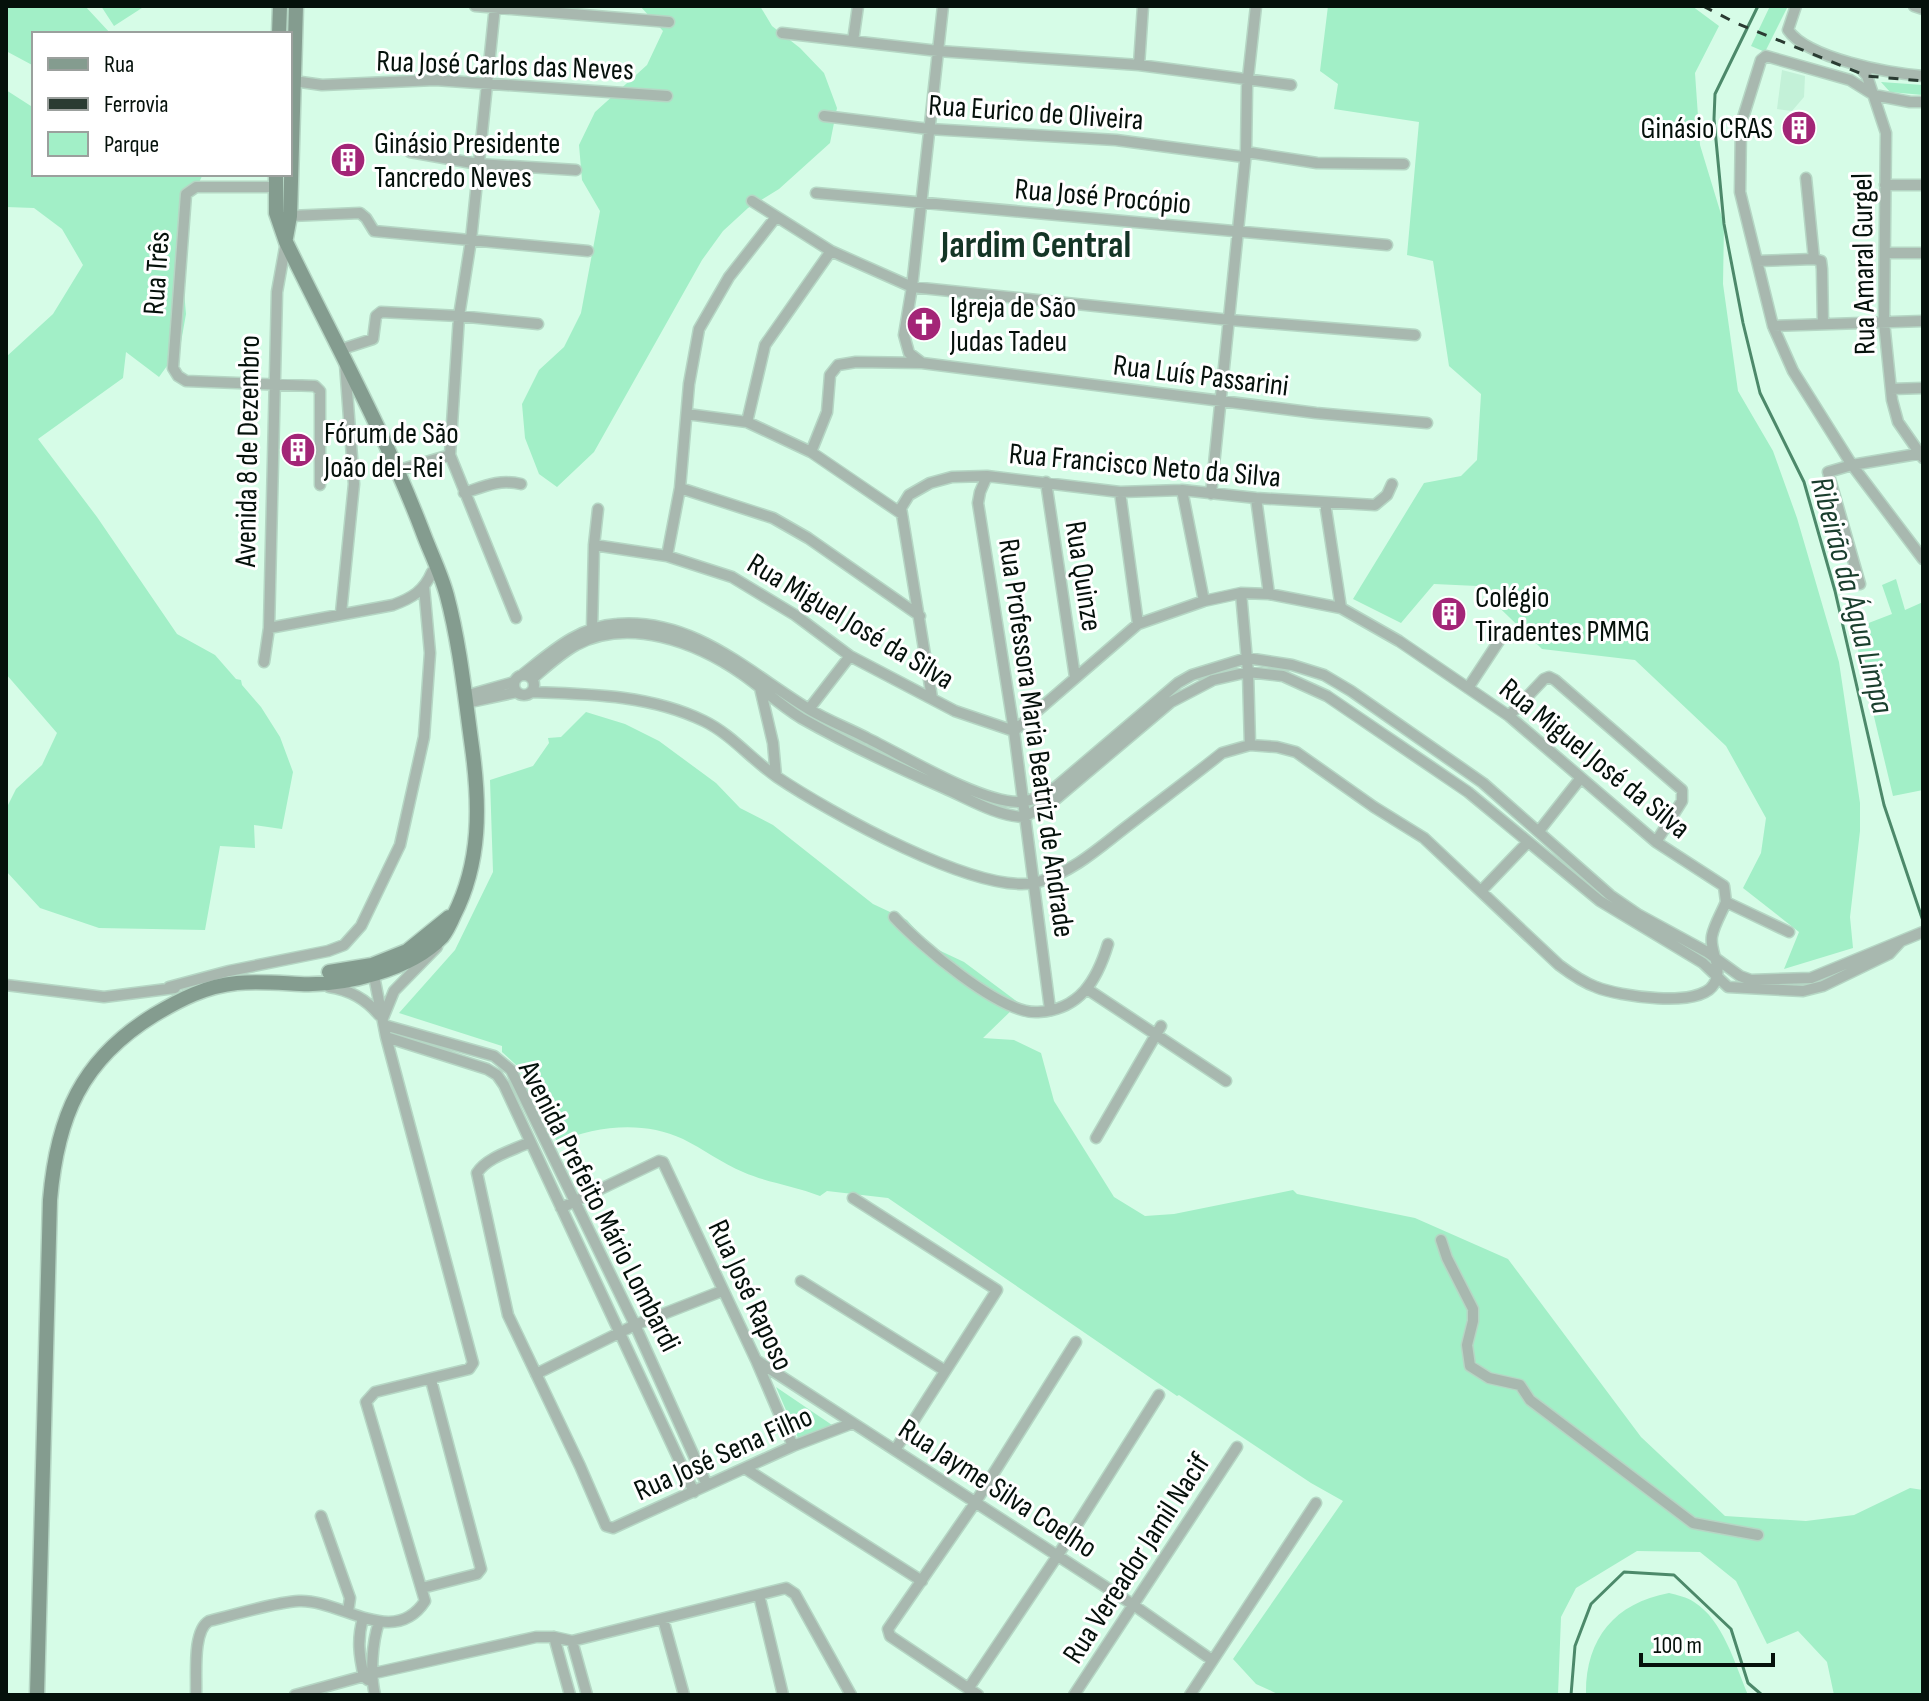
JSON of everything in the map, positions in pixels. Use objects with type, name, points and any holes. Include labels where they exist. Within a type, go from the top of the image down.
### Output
[{"type":"main road","points":[[279,32],[280,6]]},
{"type":"main road","name":"Avenida 8 de Dezembro","points":[[292,148],[296,6]]},
{"type":"main road","name":"Avenida 8 de Dezembro","points":[[286,242],[291,176]]},
{"type":"main road","name":"Avenida 8 de Dezembro","points":[[276,181],[276,215],[286,242]]},
{"type":"main road","points":[[37,1695],[50,1200],[53,1162],[69,1106],[88,1073],[107,1050],[131,1030],[195,992],[234,983],[293,983],[297,977],[373,971],[413,958],[443,936],[468,888],[477,828],[475,770],[447,597],[399,470],[286,242]]},
{"type":"main road","points":[[373,971],[407,951],[456,912]]},
{"type":"street","points":[[475,6],[669,22]]},
{"type":"street","points":[[853,41],[858,6]]},
{"type":"street","points":[[922,363],[909,353],[904,341],[943,6]]},
{"type":"street","points":[[1139,65],[1143,6]]},
{"type":"street","points":[[1211,494],[1230,320],[1256,6]]},
{"type":"street","points":[[1796,6],[1788,30],[1794,40],[1858,65],[1923,76]]},
{"type":"street","points":[[1914,6],[1923,9]]},
{"type":"street","points":[[495,7],[471,240],[459,316],[450,455],[516,618]]},
{"type":"street","points":[[782,33],[938,51],[1139,65],[1291,85]]},
{"type":"street","points":[[1923,102],[1874,95],[1850,80],[1766,56],[1761,60],[1741,124],[1740,160],[1740,192],[1773,326],[1793,371],[1852,465],[1923,559]]},
{"type":"street","name":"Rua Amaral Gurgel","points":[[1858,65],[1867,76],[1886,133],[1884,322],[1891,389],[1898,422],[1922,455]]},
{"type":"street","name":"Rua José Carlos das Neves","points":[[294,81],[322,85],[435,80],[667,96]]},
{"type":"street","name":"Rua Eurico de Oliveira","points":[[824,116],[929,129],[1116,140],[1317,163],[1404,164]]},
{"type":"street","points":[[410,152],[478,164],[576,170]]},
{"type":"street","points":[[1806,178],[1814,259]]},
{"type":"street","name":"Rua Três","points":[[274,386],[186,381],[173,368],[185,196],[196,187],[276,181]]},
{"type":"street","points":[[1885,185],[1923,185]]},
{"type":"street","name":"Rua José Procópio","points":[[816,193],[1387,245]]},
{"type":"street","points":[[752,201],[831,251],[912,287],[1230,320],[1415,335]]},
{"type":"street","points":[[290,216],[360,213],[374,231],[588,251]]},
{"type":"street","points":[[667,556],[680,488],[689,384],[699,329],[729,277],[776,217]]},
{"type":"street","name":"Avenida 8 de Dezembro","points":[[264,662],[269,628],[277,292],[286,242]]},
{"type":"street","points":[[747,422],[765,345],[831,251]]},
{"type":"street","points":[[1886,253],[1923,253]]},
{"type":"street","points":[[1757,261],[1821,261],[1823,324]]},
{"type":"street","points":[[341,613],[354,484],[342,356],[373,339],[376,316],[381,312],[538,324]]},
{"type":"street","points":[[1773,326],[1923,321]]},
{"type":"street","name":"Rua Luís Passarini","points":[[811,452],[827,412],[830,375],[838,365],[856,362],[922,363],[1221,402],[1427,423]]},
{"type":"street","points":[[274,386],[311,384],[320,391],[320,485]]},
{"type":"street","points":[[1891,389],[1923,388]]},
{"type":"street","points":[[687,414],[747,422],[811,452],[902,514],[932,698]]},
{"type":"street","points":[[399,470],[450,455]]},
{"type":"street","points":[[1860,584],[1827,476],[1828,470],[1922,455]]},
{"type":"street","name":"Rua Francisco Neto da Silva","points":[[902,514],[905,501],[917,488],[952,477],[987,476],[1120,492],[1182,490],[1375,505],[1387,495],[1392,484]]},
{"type":"street","name":"Rua Professora Maria Beatriz de Andrade","points":[[987,476],[978,503],[1014,731],[1050,1009]]},
{"type":"street","points":[[464,493],[492,482],[521,484]]},
{"type":"street","name":"Rua Quinze","points":[[1046,482],[1075,677]]},
{"type":"street","points":[[680,488],[773,518],[808,538],[920,616]]},
{"type":"street","points":[[1182,490],[1204,601]]},
{"type":"street","points":[[1120,492],[1138,624]]},
{"type":"street","points":[[1256,498],[1269,594]]},
{"type":"street","points":[[1325,503],[1341,608]]},
{"type":"street","points":[[592,629],[598,509]]},
{"type":"street","name":"Rua Miguel José da Silva","points":[[594,545],[667,556],[732,577],[795,615],[850,656],[955,711],[1014,731],[1138,624],[1204,601],[1241,593],[1269,594],[1341,608],[1399,641],[1509,716],[1656,842],[1724,886],[1726,902],[1789,932]]},
{"type":"street","points":[[269,628],[393,605],[424,587],[432,572],[441,580]]},
{"type":"street","points":[[6,985],[104,997],[132,995],[344,945],[361,926],[400,845],[424,737],[430,653],[424,587]]},
{"type":"street","points":[[1241,593],[1250,745]]},
{"type":"street","points":[[521,682],[568,640],[592,629],[616,624],[671,629],[718,647],[809,709],[972,789],[1022,802],[1057,786],[1178,683],[1192,675],[1247,658],[1308,669],[1351,691],[1483,783],[1610,895],[1639,915],[1707,952],[1732,972],[1751,980],[1811,978],[1920,933]]},
{"type":"street","points":[[465,700],[521,682],[575,645],[599,636],[623,633],[655,636],[710,654],[799,716],[881,760],[995,810],[1024,817],[1056,799],[1171,702],[1213,680],[1248,672],[1283,676],[1327,696],[1468,792],[1600,901],[1703,963],[1728,987],[1803,991],[1823,986],[1889,954],[1900,942]]},
{"type":"street","points":[[1468,688],[1499,641]]},
{"type":"street","points":[[809,709],[850,656]]},
{"type":"street","points":[[1509,716],[1544,679],[1549,677],[1555,680],[1682,790],[1682,801],[1656,842]]},
{"type":"street","points":[[521,682],[524,695],[531,692],[627,698],[656,703],[707,722],[776,776],[857,824],[927,857],[986,878],[1035,883],[1075,866],[1222,753],[1250,745],[1296,752],[1424,838],[1559,965],[1597,988],[1638,997],[1687,997],[1709,990],[1716,976],[1718,961],[1712,936],[1726,902]]},
{"type":"street","points":[[760,688],[773,743],[776,776]]},
{"type":"street","points":[[1539,831],[1580,779]]},
{"type":"street","points":[[1482,890],[1528,842]]},
{"type":"street","points":[[894,917],[937,957],[977,985],[1023,1010],[1038,1013],[1069,1004],[1082,996],[1101,966],[1108,944]]},
{"type":"street","points":[[383,1023],[394,991],[429,957],[443,936]]},
{"type":"street","points":[[196,1695],[198,1634],[204,1624],[297,1601],[379,1622],[399,1621],[418,1612],[425,1601],[366,1402],[375,1392],[469,1369],[473,1363],[386,1037],[373,971]]},
{"type":"street","points":[[293,983],[355,994],[377,995],[394,991]]},
{"type":"street","points":[[169,987],[195,992]]},
{"type":"street","points":[[1087,989],[1158,1030],[1226,1081]]},
{"type":"street","points":[[355,994],[370,1004],[383,1023]]},
{"type":"street","name":"Avenida Prefeito Mário Lombardi","points":[[383,1023],[494,1056],[511,1070],[635,1325],[707,1485]]},
{"type":"street","points":[[1096,1138],[1158,1030]]},
{"type":"street","name":"Avenida Prefeito Mário Lombardi","points":[[386,1037],[487,1069],[497,1075],[504,1085],[694,1492]]},
{"type":"street","points":[[487,1069],[494,1056]]},
{"type":"street","points":[[530,1142],[498,1157],[477,1173],[508,1315],[536,1374],[635,1325],[722,1291]]},
{"type":"street","name":"Rua José Raposo","points":[[575,1199],[659,1161],[665,1165],[793,1446]]},
{"type":"street","points":[[853,1198],[997,1290],[895,1450]]},
{"type":"street","points":[[561,1208],[575,1199]]},
{"type":"street","points":[[1441,1240],[1473,1309],[1467,1345],[1470,1366],[1489,1378],[1520,1385],[1530,1400],[1693,1523],[1758,1535]]},
{"type":"street","points":[[801,1281],[944,1370]]},
{"type":"street","points":[[1076,1342],[975,1503],[890,1625],[890,1636],[973,1692],[1159,1395]]},
{"type":"street","name":"Rua Jayme Silva Coelho","points":[[756,1360],[1058,1555],[1212,1660]]},
{"type":"street","name":"Rua José Sena Filho","points":[[536,1374],[606,1526],[613,1528],[793,1446],[853,1423]]},
{"type":"street","points":[[422,1588],[477,1574],[481,1569],[431,1380]]},
{"type":"street","name":"Rua Vereador Jamil Nacif","points":[[1074,1695],[1237,1447]]},
{"type":"street","points":[[746,1469],[922,1581]]},
{"type":"street","points":[[1190,1695],[1316,1503]]},
{"type":"street","points":[[321,1516],[350,1598],[348,1612]]},
{"type":"street","points":[[295,1695],[372,1682],[536,1637],[572,1641],[786,1588],[795,1594],[851,1695]]},
{"type":"street","points":[[759,1595],[783,1695]]},
{"type":"street","points":[[363,1618],[358,1636],[372,1682]]},
{"type":"street","points":[[663,1619],[684,1695]]},
{"type":"street","points":[[372,1682],[373,1642],[379,1622]]},
{"type":"street","points":[[554,1637],[570,1695]]},
{"type":"street","points":[[572,1641],[587,1695]]},
{"type":"shaded area","points":[[1782,70],[1805,76],[1804,97],[1792,111],[1777,109]]},
{"type":"green space","points":[[6,6],[85,6],[109,32],[32,32],[32,65],[6,51]]},
{"type":"green space","points":[[101,6],[145,6],[114,26]]},
{"type":"green space","points":[[640,6],[760,6],[772,26],[800,48],[824,73],[837,108],[830,143],[779,189],[748,208],[723,231],[702,260],[594,452],[557,487],[539,474],[525,438],[522,404],[539,370],[564,347],[581,313],[600,211],[582,180],[579,145],[595,112],[647,65],[663,31]]},
{"type":"green space","points":[[1328,6],[1692,6],[1719,26],[1695,73],[1700,145],[1724,224],[1723,284],[1738,391],[1773,451],[1797,518],[1839,662],[1860,803],[1860,831],[1850,917],[1853,948],[1784,969],[1799,932],[1743,888],[1761,853],[1766,818],[1726,746],[1635,660],[1542,649],[1477,586],[1434,584],[1401,623],[1353,599],[1424,483],[1461,476],[1477,460],[1481,394],[1449,366],[1433,261],[1407,255],[1419,122],[1334,109],[1338,84],[1320,71]]},
{"type":"green space","points":[[1770,6],[1788,6],[1765,52],[1751,46]]},
{"type":"green space","points":[[1881,82],[1923,85],[1923,95],[1890,92]]},
{"type":"green space","points":[[6,90],[32,107],[32,176],[202,176],[186,210],[180,245],[186,314],[180,348],[159,377],[126,352],[123,378],[38,439],[97,517],[177,634],[215,655],[236,679],[241,680],[280,737],[293,772],[282,829],[254,825],[255,848],[220,846],[205,930],[99,928],[40,908],[6,871],[6,809],[16,789],[42,765],[57,733],[6,674],[6,357],[53,314],[83,265],[62,229],[34,208],[6,207]]},
{"type":"green space","points":[[1896,579],[1905,610],[1923,602],[1923,790],[1893,796],[1853,629],[1892,614],[1882,585]]},
{"type":"green space","points":[[586,712],[625,724],[659,741],[716,783],[740,808],[773,825],[873,904],[907,920],[930,946],[964,962],[1019,1003],[983,1038],[1014,1040],[1041,1053],[1054,1101],[1114,1197],[1145,1216],[1174,1214],[1293,1190],[1297,1194],[1415,1218],[1508,1259],[1641,1437],[1725,1516],[1806,1521],[1854,1515],[1910,1488],[1923,1490],[1923,1695],[1834,1695],[1827,1662],[1798,1631],[1767,1644],[1736,1581],[1700,1552],[1637,1551],[1576,1588],[1561,1617],[1558,1695],[1280,1695],[1256,1684],[1233,1659],[1343,1501],[1177,1396],[888,1198],[827,1191],[820,1196],[752,1176],[683,1139],[652,1129],[603,1129],[557,1142],[525,1073],[502,1052],[502,1046],[399,1013],[455,950],[493,872],[490,780],[533,766],[549,743],[548,738],[561,737]]},
{"type":"green space","points":[[776,1387],[832,1425],[798,1438]]},
{"type":"green space","points":[[1669,1593],[1691,1600],[1713,1620],[1727,1644],[1748,1695],[1586,1695],[1591,1657],[1606,1627],[1633,1605]]},
{"type":"waterway","name":"Ribeirão da Água Limpa","points":[[1758,6],[1715,94],[1714,119],[1724,224],[1760,393],[1804,482],[1835,591],[1884,805],[1923,921]]},
{"type":"waterway","name":"Ribeirão da Água Limpa","points":[[1571,1695],[1575,1646],[1591,1604],[1624,1572],[1674,1575],[1731,1629],[1748,1683],[1762,1695]]},
{"type":"railway","points":[[1703,6],[1736,23],[1867,76],[1923,81]]},
{"type":"place","name":"Ginásio CRAS","points":[[1799,128]]},
{"type":"place","name":"Ginásio Presidente Tancredo Neves","points":[[348,160]]},
{"type":"place","name":"Igreja de São Judas Tadeu","points":[[924,324]]},
{"type":"place","name":"Fórum de São João del-Rei","points":[[298,450]]},
{"type":"place","name":"Colégio Tiradentes PMMG","points":[[1449,614]]},
{"type":"district","name":"Jardim Central","points":[[1036,244]]}]
